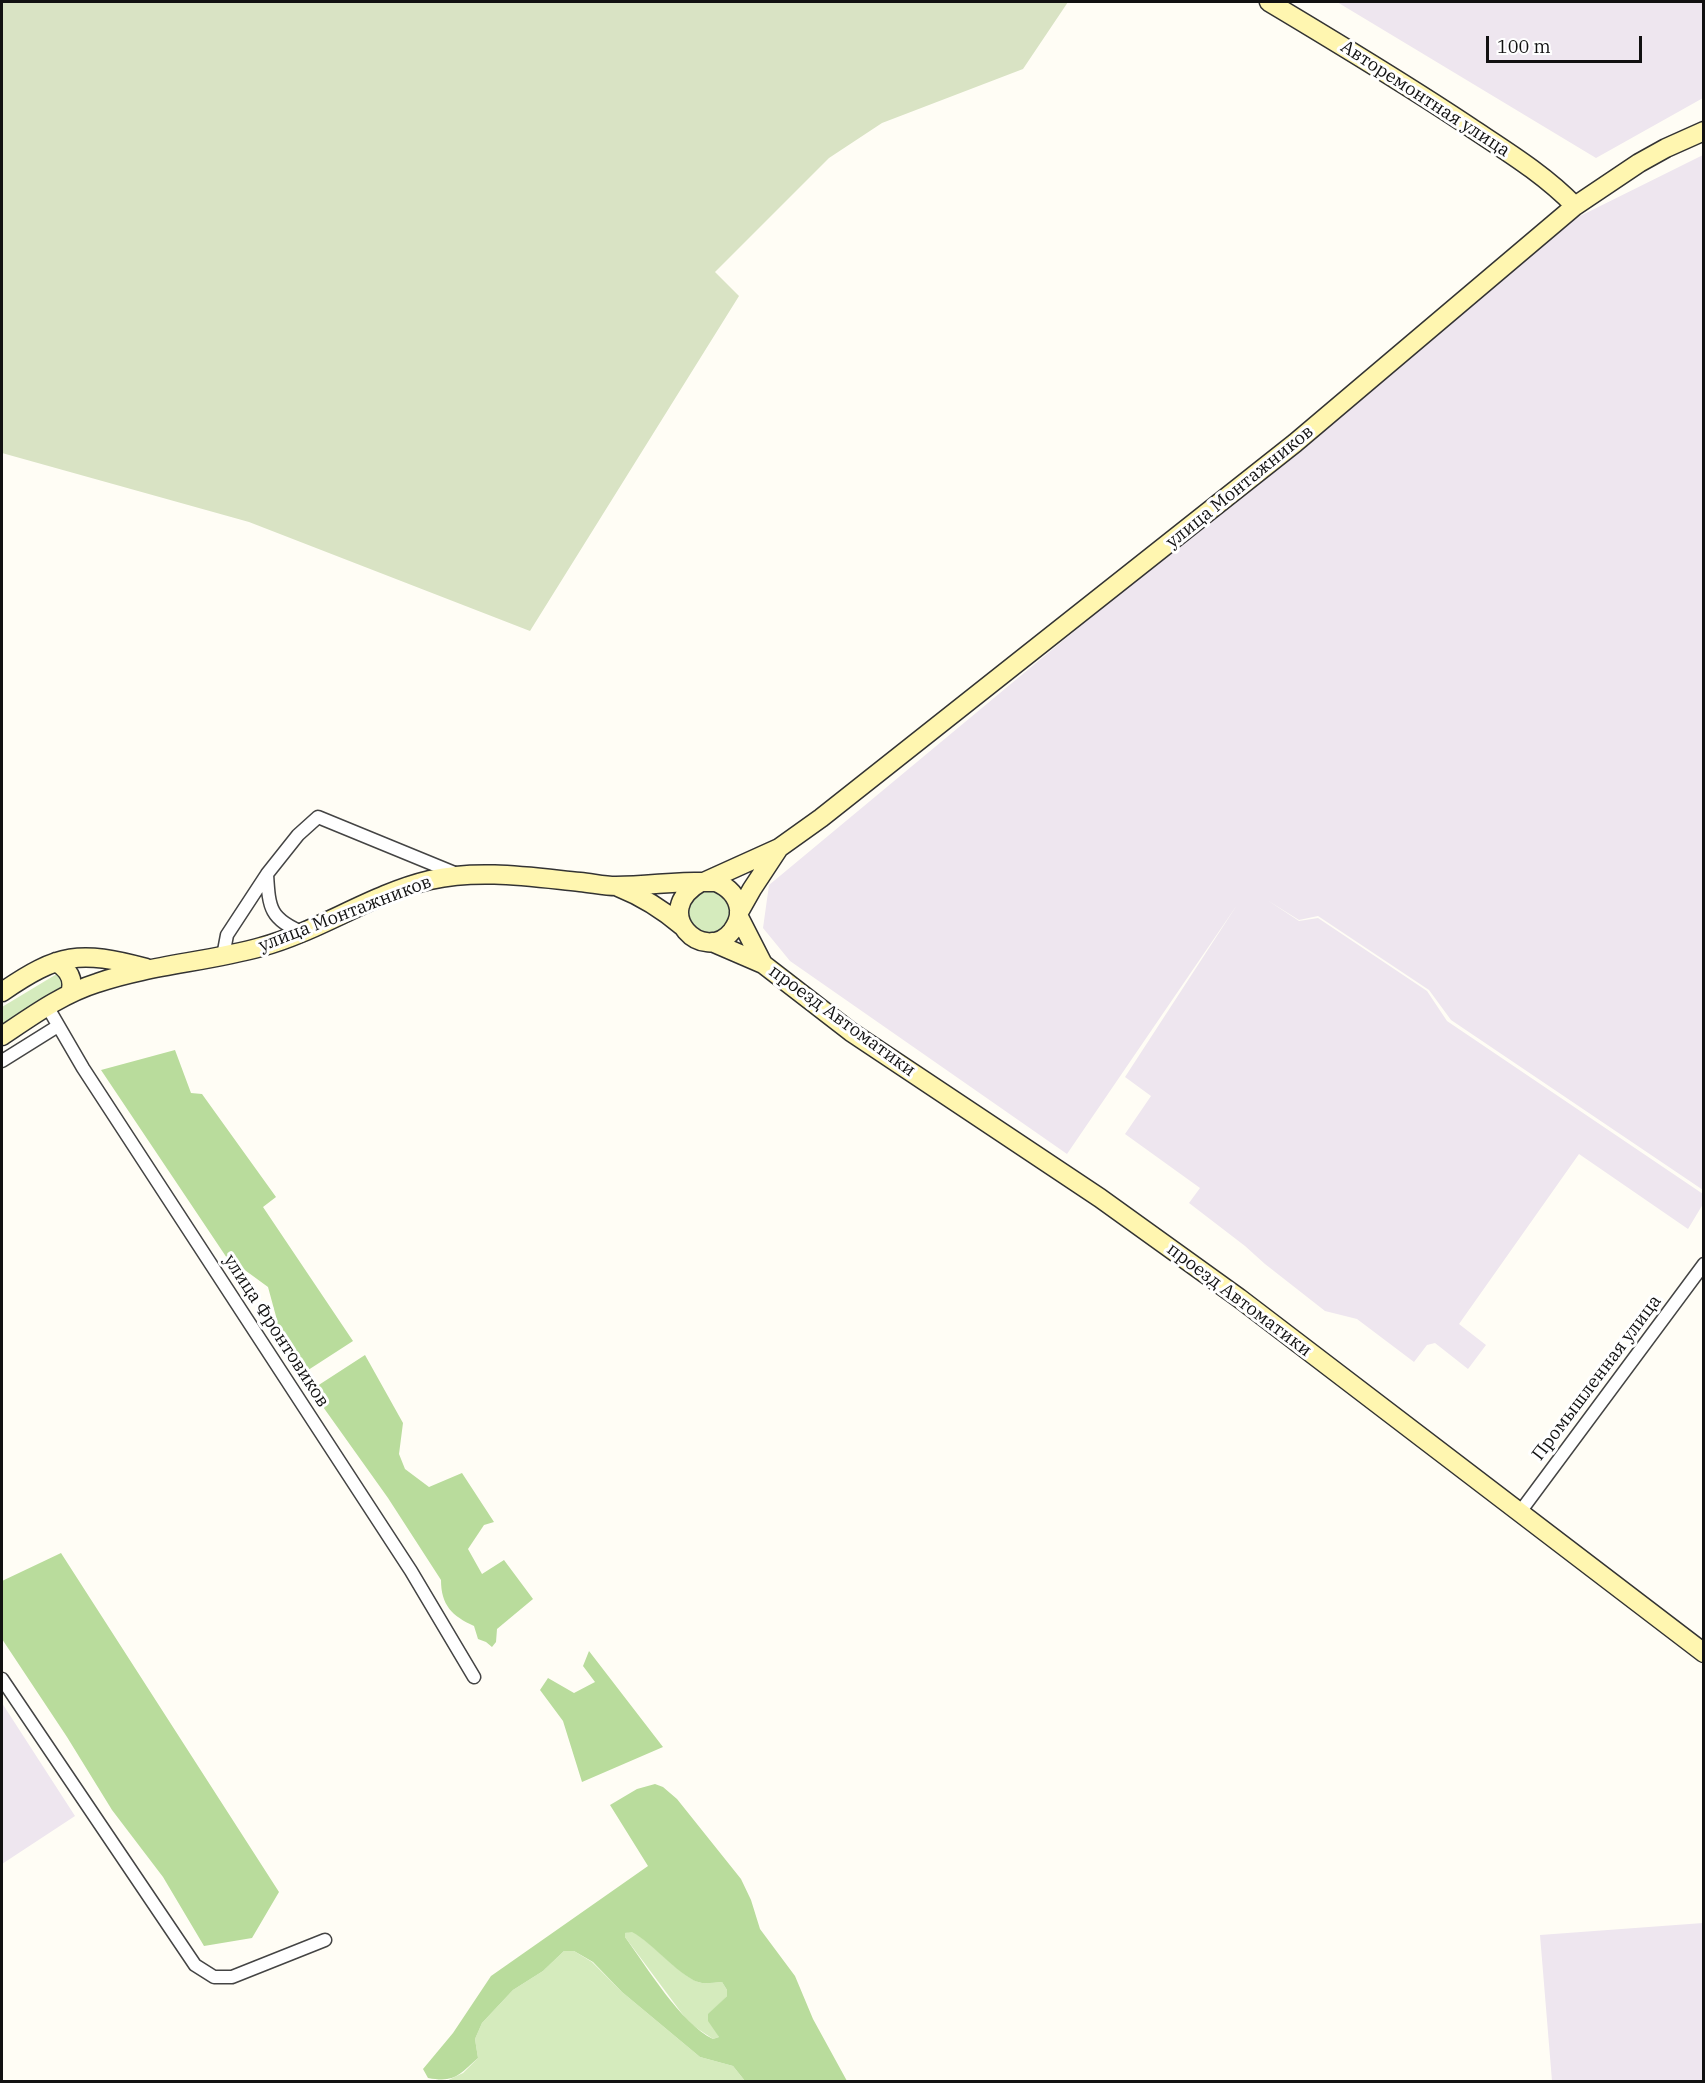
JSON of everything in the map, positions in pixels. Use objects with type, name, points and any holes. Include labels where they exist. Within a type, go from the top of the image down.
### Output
[{"type":"main road","name":"Авторемонтная улица","points":[[1269,2],[1397,79],[1494,143],[1548,180],[1575,206]]},
{"type":"main road","name":"улица Монтажников","points":[[2,1036],[47,1006],[95,983],[147,969],[262,947],[304,933],[400,890],[429,880],[460,875],[513,876],[616,886],[703,882],[779,848],[846,799],[1295,443],[1575,206],[1648,158],[1704,131]]},
{"type":"main road","name":"улица Монтажников","points":[[739,914],[752,888],[779,848]]},
{"type":"main road","points":[[703,882],[716,882],[733,893],[738,902],[739,914],[736,926],[730,934],[712,942],[695,939],[682,927],[679,914],[681,900],[689,889],[703,882]]},
{"type":"main road","name":"улица Монтажников","points":[[616,886],[644,898],[682,927]]},
{"type":"main road","name":"проезд Автоматики","points":[[739,914],[763,964]]},
{"type":"main road","name":"проезд Автоматики","points":[[712,942],[763,964],[851,1032],[1100,1198],[1239,1298],[1704,1653]]},
{"type":"main road","name":"улица Монтажников","points":[[2,992],[18,981],[56,962],[70,958],[90,956],[109,958],[147,969]]},
{"type":"main road","points":[[56,962],[66,968],[70,976],[73,985],[70,993]]},
{"type":"street","points":[[223,956],[227,935],[267,874],[298,835],[318,817],[460,875]]},
{"type":"street","points":[[267,874],[271,908],[285,925],[304,933]]},
{"type":"street","name":"улица Фронтовиков","points":[[47,1006],[102,1097],[411,1571],[474,1677]]},
{"type":"street","points":[[2,1061],[58,1026]]},
{"type":"street","points":[[2,1036],[2,1044]]},
{"type":"street","name":"Промышленная улица","points":[[1520,1512],[1704,1264]]},
{"type":"street","points":[[2,1679],[195,1965],[214,1977],[232,1977],[326,1940]]},
{"type":"shaded area","points":[[1337,2],[1703,2],[1703,98],[1596,158]]},
{"type":"shaded area","points":[[1703,155],[1703,1190],[1451,1020],[1429,990],[1318,916],[1299,920],[1267,900],[1299,921],[1318,918],[1427,991],[1447,1021],[1703,1194],[1703,1204],[1688,1229],[1579,1154],[1459,1324],[1486,1345],[1468,1369],[1435,1343],[1427,1345],[1414,1362],[1357,1319],[1325,1311],[1265,1264],[1189,1203],[1200,1188],[1125,1134],[1151,1096],[1125,1077],[1237,905],[1067,1154],[790,961],[763,928],[769,885],[1564,224]]},
{"type":"shaded area","points":[[2,1703],[75,1816],[2,1864]]},
{"type":"shaded area","points":[[1703,1923],[1703,2081],[1552,2081],[1540,1935]]},
{"type":"green space","points":[[2,2],[1068,2],[1023,69],[882,123],[829,158],[715,272],[739,296],[530,631],[249,522],[2,453]]},
{"type":"green space","points":[[712,890],[725,895],[733,915],[720,933],[708,934],[697,931],[691,925],[688,911],[696,897]]},
{"type":"green space","points":[[60,972],[66,985],[2,1024],[2,1007]]},
{"type":"green space","points":[[175,1050],[191,1093],[202,1094],[276,1197],[263,1207],[353,1341],[302,1374],[270,1324],[277,1320],[268,1287],[242,1268],[237,1273],[101,1070]]},
{"type":"green space","points":[[365,1355],[403,1423],[399,1454],[405,1469],[429,1487],[462,1473],[494,1522],[484,1525],[468,1549],[482,1574],[504,1560],[533,1599],[497,1629],[496,1642],[492,1647],[478,1639],[474,1626],[449,1609],[443,1596],[441,1580],[388,1498],[311,1390]]},
{"type":"green space","points":[[61,1553],[279,1892],[252,1938],[204,1946],[163,1877],[112,1810],[2,1639],[2,1581]]},
{"type":"green space","points":[[589,1651],[663,1747],[582,1782],[563,1721],[540,1690],[548,1678],[574,1693],[595,1682],[583,1666]]},
{"type":"green space","points":[[655,1784],[663,1787],[677,1799],[741,1879],[751,1900],[760,1929],[795,1976],[813,2019],[847,2081],[745,2081],[733,2066],[700,2057],[622,1992],[593,1962],[574,1951],[564,1951],[543,1971],[513,1990],[482,2023],[475,2039],[478,2058],[466,2069],[451,2078],[428,2078],[423,2069],[453,2033],[491,1976],[648,1866],[610,1805],[637,1789]],"holes":[[[632,1932],[694,1980],[704,1983],[722,1982],[727,1990],[727,1996],[708,2014],[708,2021],[719,2037],[713,2039],[701,2032],[677,2008],[654,1979],[625,1937],[625,1933]]]},
{"type":"green space","points":[[632,1931],[694,1980],[704,1983],[722,1982],[727,1990],[727,1996],[709,2014],[719,2037],[713,2039],[689,2023],[625,1937],[625,1933]]},
{"type":"green space","points":[[564,1951],[574,1951],[592,1962],[622,1992],[700,2057],[733,2066],[745,2081],[444,2082],[463,2073],[478,2058],[475,2039],[482,2023],[513,1990],[543,1971]]}]
